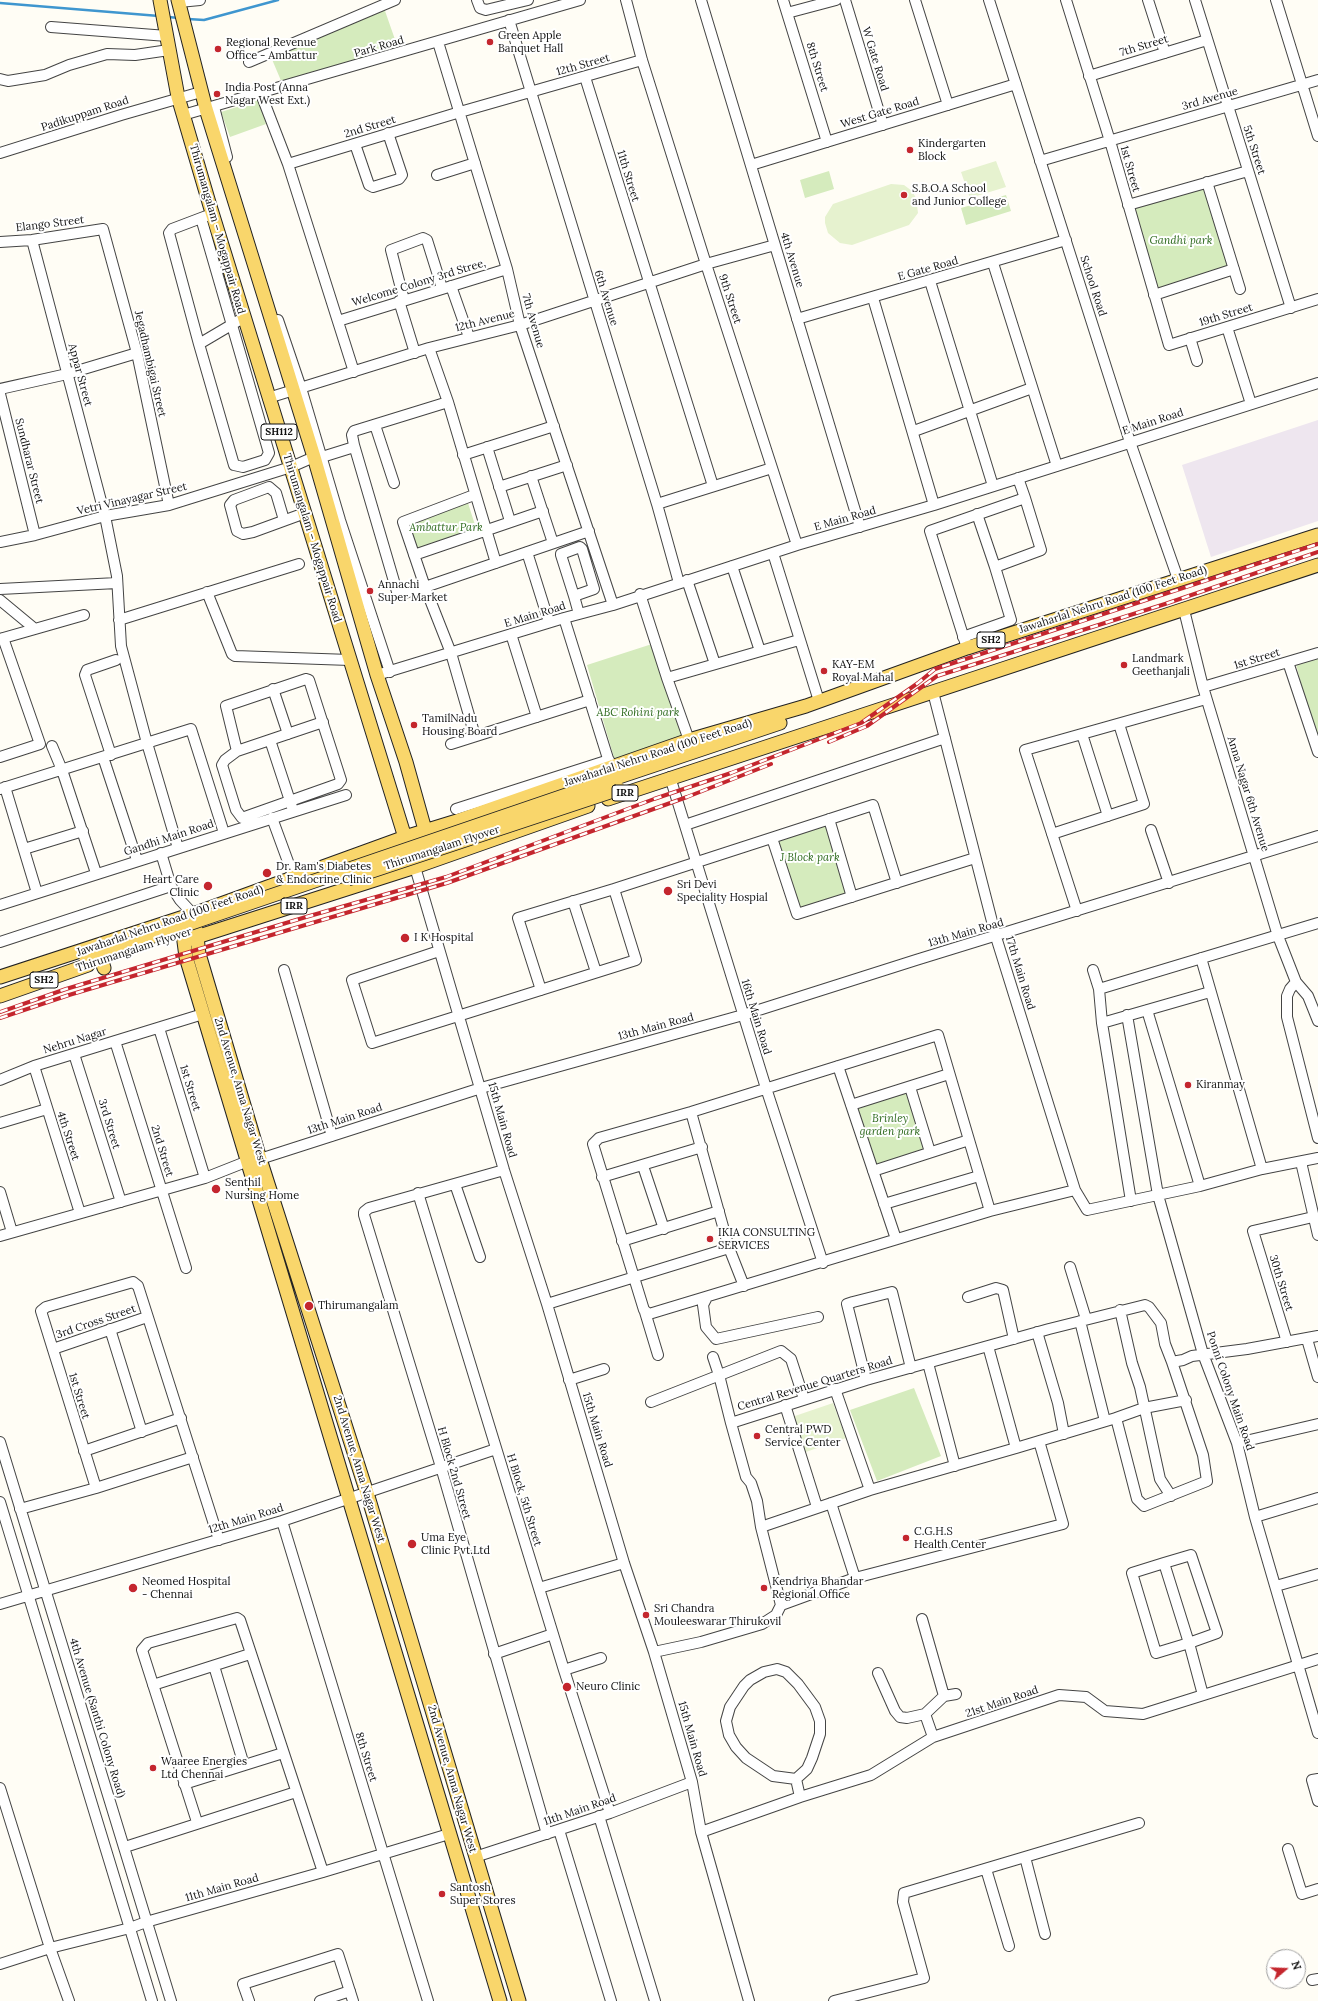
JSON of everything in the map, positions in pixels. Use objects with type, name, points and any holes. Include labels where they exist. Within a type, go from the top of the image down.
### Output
[{"type":"main road","name":"Thirumangalam – Mogappair Road","points":[[179,2],[201,92],[210,108],[384,674],[406,762],[434,860]]},
{"type":"main road","name":"Thirumangalam – Mogappair Road","points":[[161,3],[178,97],[184,115],[206,216],[243,318],[291,467],[415,867]]},
{"type":"main road","name":"Jawaharlal Nehru Road (100 Feet Road)","points":[[0,977],[187,916],[425,830],[614,773],[689,740],[806,706],[965,642],[1178,579],[1318,535]]},
{"type":"main road","name":"SH2","points":[[816,730],[1318,565]]},
{"type":"main road","name":"Thirumangalam Flyover","points":[[0,996],[87,962],[614,773],[796,717],[806,706]]},
{"type":"main road","name":"Thirumangalam Flyover","points":[[614,773],[796,730],[816,730]]},
{"type":"main road","name":"IRR","points":[[184,941],[415,867],[670,777],[816,730]]},
{"type":"main road","points":[[487,811],[495,838]]},
{"type":"main road","name":"2nd Avenue, Anna Nagar West","points":[[187,916],[197,937],[199,954],[254,1160],[349,1497],[500,2001]]},
{"type":"main road","name":"2nd Avenue, Anna Nagar West","points":[[187,916],[184,941],[186,957],[203,1014],[367,1493],[519,2001]]},
{"type":"main road","points":[[96,946],[104,968]]},
{"type":"main road","name":"Thirumangalam Flyover","points":[[0,987],[87,962]]},
{"type":"street","points":[[179,2],[200,0]]},
{"type":"street","points":[[249,62],[395,0]]},
{"type":"street","points":[[477,0],[480,8],[486,10],[528,0]]},
{"type":"street","name":"Park Road","points":[[184,115],[261,94],[580,0]]},
{"type":"street","name":"9th Street","points":[[626,0],[642,60],[706,264],[797,545]]},
{"type":"street","name":"4th Avenue","points":[[701,0],[860,527]]},
{"type":"street","name":"8th Street","points":[[783,0],[827,142]]},
{"type":"street","points":[[787,13],[836,0]]},
{"type":"street","name":"W Gate Road","points":[[845,0],[883,125]]},
{"type":"street","points":[[915,0],[948,105]]},
{"type":"street","name":"School Road","points":[[989,0],[1130,442],[1178,579]]},
{"type":"street","name":"1st Street","points":[[1066,0],[1110,141],[1169,345]]},
{"type":"street","points":[[1148,0],[1165,53]]},
{"type":"street","name":"5th Street","points":[[1195,0],[1227,107],[1291,308]]},
{"type":"street","points":[[1276,0],[1318,136]]},
{"type":"street","name":"6th Avenue","points":[[509,20],[658,504],[683,581],[715,664]]},
{"type":"street","points":[[51,27],[166,30]]},
{"type":"street","name":"7th Street","points":[[1089,76],[1207,40]]},
{"type":"street","name":"7th Avenue","points":[[438,42],[507,269],[520,325],[590,531],[613,605]]},
{"type":"street","points":[[0,79],[8,81],[45,75],[69,65],[108,54],[135,55],[169,50]]},
{"type":"street","name":"12th Street","points":[[460,112],[642,60]]},
{"type":"street","name":"11th Street","points":[[585,77],[713,486]]},
{"type":"street","name":"3rd Avenue","points":[[1040,161],[1318,80]]},
{"type":"street","name":"West Gate Road","points":[[751,165],[1016,84]]},
{"type":"street","points":[[178,97],[201,92]]},
{"type":"street","points":[[261,94],[288,164],[354,372]]},
{"type":"street","name":"Padikuppam Road","points":[[0,153],[178,97]]},
{"type":"street","name":"2nd Street","points":[[288,164],[460,112]]},
{"type":"street","points":[[355,144],[369,185],[373,187],[399,179],[402,175],[388,134]]},
{"type":"street","points":[[437,175],[475,163]]},
{"type":"street","points":[[1128,205],[1248,171]]},
{"type":"street","points":[[1207,182],[1240,289]]},
{"type":"street","points":[[206,216],[231,325],[269,453],[265,460],[243,467],[234,465],[169,233],[172,229],[206,216]]},
{"type":"street","name":"Elango Street","points":[[0,242],[32,240],[103,229]]},
{"type":"street","name":"Jegadhambigai Street","points":[[103,229],[137,353],[169,505]]},
{"type":"street","points":[[415,353],[391,250],[423,238],[427,240],[446,287],[469,337]]},
{"type":"street","name":"Appar Street","points":[[32,240],[66,374],[105,516],[117,583],[121,646],[147,744],[178,848]]},
{"type":"street","name":"E Gate Road","points":[[797,319],[993,263],[1066,240]]},
{"type":"street","name":"12th Avenue","points":[[268,398],[429,348],[520,325],[648,282],[775,245]]},
{"type":"street","points":[[993,263],[1057,466]]},
{"type":"street","name":"Welcome Colony 3rd Stree,","points":[[338,321],[402,300],[507,269]]},
{"type":"street","points":[[1154,295],[1234,269]]},
{"type":"street","points":[[930,281],[969,412],[993,486]]},
{"type":"street","points":[[873,298],[914,431],[934,505]]},
{"type":"street","points":[[1291,308],[1318,299]]},
{"type":"street","name":"19th Street","points":[[1169,345],[1291,308]]},
{"type":"street","points":[[199,344],[243,318]]},
{"type":"street","points":[[1227,327],[1251,404]]},
{"type":"street","points":[[1190,338],[1197,361]]},
{"type":"street","points":[[429,348],[448,402],[484,530],[496,563]]},
{"type":"street","points":[[0,388],[66,374],[137,353]]},
{"type":"street","name":"E Main Road","points":[[384,674],[549,622],[613,605],[640,594],[797,545],[934,505],[1318,383]]},
{"type":"street","points":[[914,431],[1032,388]]},
{"type":"street","name":"Sundharar Street","points":[[0,394],[35,535]]},
{"type":"street","points":[[448,402],[375,424],[354,432],[352,435],[354,447],[398,595],[590,531]]},
{"type":"street","points":[[375,424],[394,483]]},
{"type":"street","points":[[463,455],[554,426]]},
{"type":"street","name":"Vetri Vinayagar Street","points":[[0,542],[35,535],[105,516],[169,505],[291,467],[318,457],[354,447]]},
{"type":"street","points":[[487,447],[510,522]]},
{"type":"street","points":[[265,460],[269,473]]},
{"type":"street","points":[[499,487],[567,465]]},
{"type":"street","points":[[658,504],[772,468]]},
{"type":"street","points":[[531,476],[553,543]]},
{"type":"street","points":[[995,567],[1041,550],[1018,478]]},
{"type":"street","points":[[238,484],[242,497]]},
{"type":"street","points":[[284,520],[273,490],[264,488],[234,500],[230,505],[237,531],[243,534],[305,513]]},
{"type":"street","points":[[474,495],[403,522],[425,587],[451,653],[475,736]]},
{"type":"street","points":[[977,514],[1011,620],[965,642],[930,531],[977,514],[1025,498]]},
{"type":"street","points":[[414,556],[484,530],[543,511]]},
{"type":"street","points":[[574,596],[594,588],[580,547],[561,554],[579,614]]},
{"type":"street","points":[[584,556],[596,551]]},
{"type":"street","points":[[527,552],[549,622]]},
{"type":"street","points":[[773,553],[819,701]]},
{"type":"street","points":[[119,620],[299,564]]},
{"type":"street","points":[[732,566],[760,651]]},
{"type":"street","points":[[0,589],[117,583]]},
{"type":"street","points":[[207,592],[232,654],[235,656],[242,658],[350,660]]},
{"type":"street","points":[[640,594],[689,740]]},
{"type":"street","points":[[0,600],[35,629]]},
{"type":"street","name":"Anna Nagar 6th Avenue","points":[[1184,610],[1206,699],[1278,936],[1296,982],[1308,996],[1318,1021]]},
{"type":"street","points":[[0,757],[40,744],[1,638],[84,615]]},
{"type":"street","points":[[456,809],[614,773],[564,618]]},
{"type":"street","points":[[511,634],[537,717]]},
{"type":"street","points":[[667,678],[799,640]]},
{"type":"street","name":"1st Street","points":[[1203,687],[1318,653]]},
{"type":"street","points":[[116,660],[87,670],[85,674],[137,860]]},
{"type":"street","points":[[1288,662],[1318,752]]},
{"type":"street","points":[[238,751],[226,706],[306,678],[309,680],[323,722],[341,780],[338,784],[242,818],[239,816],[222,765],[225,760],[238,751],[323,722]]},
{"type":"street","points":[[273,689],[288,734]]},
{"type":"street","name":"17th Main Road","points":[[933,692],[996,937],[1074,1190],[1087,1210],[1131,1201]]},
{"type":"street","points":[[1077,911],[1025,750],[1206,699]]},
{"type":"street","points":[[451,744],[590,700]]},
{"type":"street","points":[[1052,834],[1144,804],[1119,724]]},
{"type":"street","points":[[37,893],[24,849],[2,788],[147,744],[191,729],[224,833]]},
{"type":"street","points":[[1082,734],[1108,816]]},
{"type":"street","points":[[685,825],[945,738]]},
{"type":"street","points":[[270,740],[293,811]]},
{"type":"street","points":[[52,746],[62,770],[96,873]]},
{"type":"street","name":"16th Main Road","points":[[670,777],[743,1015],[823,1263]]},
{"type":"street","name":"Gandhi Main Road","points":[[0,905],[96,873],[346,795]]},
{"type":"street","points":[[541,990],[518,918],[614,889],[873,805],[897,883]]},
{"type":"street","points":[[272,818],[294,878]]},
{"type":"street","points":[[829,819],[852,897]]},
{"type":"street","points":[[1151,830],[1169,883]]},
{"type":"street","points":[[24,849],[82,831]]},
{"type":"street","name":"13th Main Road","points":[[0,1236],[205,1178],[254,1160],[481,1088],[743,1015],[1318,836]]},
{"type":"street","points":[[772,838],[797,914],[975,858]]},
{"type":"street","points":[[161,853],[171,886],[180,900],[187,916]]},
{"type":"street","name":"15th Main Road","points":[[415,867],[504,1170],[547,1304],[624,1563],[654,1652],[692,1782],[701,1832],[749,2001]]},
{"type":"street","points":[[0,942],[171,886]]},
{"type":"street","points":[[439,951],[352,980],[372,1043],[636,960],[614,889]]},
{"type":"street","points":[[573,901],[596,972]]},
{"type":"street","points":[[1099,989],[1318,923]]},
{"type":"street","points":[[1202,958],[1210,992],[1262,1169]]},
{"type":"street","points":[[284,970],[332,1136]]},
{"type":"street","points":[[1093,970],[1099,989],[1102,1022],[1131,1201],[1200,1186],[1262,1169],[1318,1158]]},
{"type":"street","points":[[1296,982],[1290,989],[1287,996],[1287,1017],[1318,1138]]},
{"type":"street","points":[[1102,1022],[1210,992]]},
{"type":"street","points":[[1147,1010],[1200,1186]]},
{"type":"street","name":"Nehru Nagar","points":[[0,1080],[34,1066],[203,1014]]},
{"type":"street","name":"Ponni Colony Main Road","points":[[1127,1015],[1158,1195],[1204,1354],[1237,1443],[1256,1517],[1318,1733]]},
{"type":"street","name":"1st Street","points":[[159,1028],[205,1178]]},
{"type":"street","points":[[658,1355],[592,1147],[596,1139],[691,1112],[938,1035],[990,1211]]},
{"type":"street","name":"2nd Street","points":[[115,1041],[186,1268]]},
{"type":"street","name":"3rd Street","points":[[74,1054],[121,1202]]},
{"type":"street","name":"4th Street","points":[[34,1066],[80,1213]]},
{"type":"street","points":[[838,1066],[896,1239]]},
{"type":"street","points":[[851,1105],[949,1074]]},
{"type":"street","points":[[910,1087],[930,1152]]},
{"type":"street","points":[[0,1123],[47,1109]]},
{"type":"street","points":[[691,1112],[729,1248],[744,1286]]},
{"type":"street","points":[[873,1171],[969,1140]]},
{"type":"street","points":[[602,1177],[643,1166],[702,1147]]},
{"type":"street","points":[[1301,1162],[1318,1235]]},
{"type":"street","points":[[643,1166],[664,1229]]},
{"type":"street","points":[[418,1193],[504,1170]]},
{"type":"street","points":[[884,1204],[979,1176]]},
{"type":"street","points":[[455,1184],[480,1257]]},
{"type":"street","points":[[645,1312],[653,1314],[990,1211],[1074,1190]]},
{"type":"street","points":[[0,1192],[12,1232]]},
{"type":"street","name":"H Block 2nd Street","points":[[418,1193],[369,1208],[364,1212],[364,1220],[441,1467],[547,1834]]},
{"type":"street","name":"H Block, 5th Street","points":[[418,1193],[564,1670],[610,1812]]},
{"type":"street","points":[[622,1241],[719,1211]]},
{"type":"street","name":"30th Street","points":[[1287,1342],[1253,1230],[1313,1217]]},
{"type":"street","points":[[547,1304],[729,1248]]},
{"type":"street","points":[[1070,1267],[1105,1421]]},
{"type":"street","name":"1st Street","points":[[96,1488],[42,1310],[53,1305],[131,1282],[136,1282],[148,1317]]},
{"type":"street","points":[[968,1297],[996,1288],[1003,1290],[1014,1339]]},
{"type":"street","points":[[866,1380],[847,1304],[853,1302],[892,1292],[911,1368]]},
{"type":"street","points":[[707,1297],[703,1305],[706,1327],[716,1339],[818,1317]]},
{"type":"street","name":"Central Revenue Quarters Road","points":[[781,1605],[761,1527],[757,1501],[751,1483],[746,1477],[731,1423],[866,1380],[1034,1333],[1120,1310],[1145,1305],[1149,1307],[1161,1323],[1165,1344],[1172,1362]]},
{"type":"street","points":[[1120,1310],[1160,1480],[1171,1496]]},
{"type":"street","points":[[148,1317],[219,1540]]},
{"type":"street","name":"3rd Cross Street","points":[[53,1349],[148,1317]]},
{"type":"street","points":[[110,1330],[142,1432]]},
{"type":"street","points":[[1034,1333],[1058,1403],[1064,1434]]},
{"type":"street","points":[[1116,1418],[1137,1499],[1144,1506],[1171,1496],[1207,1481],[1203,1455],[1186,1400],[1172,1362],[1204,1354],[1307,1339],[1318,1336]]},
{"type":"street","points":[[1307,1339],[1318,1378]]},
{"type":"street","points":[[988,1346],[1016,1448]]},
{"type":"street","points":[[650,1402],[781,1351],[791,1359],[804,1399]]},
{"type":"street","points":[[713,1357],[720,1375],[731,1423]]},
{"type":"street","points":[[928,1363],[955,1466]]},
{"type":"street","points":[[569,1380],[604,1369]]},
{"type":"street","points":[[835,1389],[870,1490]]},
{"type":"street","points":[[761,1527],[870,1490],[1064,1434],[1144,1408],[1186,1400]]},
{"type":"street","points":[[785,1405],[817,1507]]},
{"type":"street","points":[[84,1451],[180,1418]]},
{"type":"street","points":[[1237,1443],[1318,1424]]},
{"type":"street","points":[[654,1652],[701,1642],[762,1624],[776,1615],[781,1605],[855,1578],[1063,1524],[1039,1441]]},
{"type":"street","name":"4th Avenue (Santhi Colony Road)","points":[[0,1442],[171,2001]]},
{"type":"street","name":"12th Main Road","points":[[0,1604],[282,1521],[349,1497],[367,1493],[496,1449]]},
{"type":"street","points":[[20,1509],[96,1488],[193,1457]]},
{"type":"street","points":[[1256,1517],[1318,1498]]},
{"type":"street","points":[[0,1502],[152,2001]]},
{"type":"street","points":[[831,1503],[855,1578]]},
{"type":"street","name":"8th Street","points":[[282,1521],[428,2001]]},
{"type":"street","points":[[1191,1555],[1217,1633],[1189,1643],[1156,1654],[1132,1573],[1191,1555]]},
{"type":"street","points":[[539,1588],[624,1563]]},
{"type":"street","points":[[1164,1563],[1189,1643],[1203,1695]]},
{"type":"street","points":[[1276,1586],[1318,1574]]},
{"type":"street","points":[[197,1822],[142,1654],[144,1647],[148,1643],[237,1618],[240,1620],[323,1872]]},
{"type":"street","points":[[922,1619],[944,1696]]},
{"type":"street","points":[[494,1654],[553,1634]]},
{"type":"street","points":[[153,1685],[250,1654]]},
{"type":"street","points":[[564,1670],[602,1658]]},
{"type":"street","name":"21st Main Road","points":[[701,1832],[800,1797],[871,1776],[933,1737],[1059,1695],[1086,1698],[1105,1711],[1143,1714],[1318,1659]]},
{"type":"street","points":[[214,1666],[244,1765]]},
{"type":"street","points":[[777,1669],[786,1672],[798,1684],[815,1707],[820,1721],[820,1734],[812,1758],[807,1769],[796,1779],[773,1776],[746,1758],[736,1747],[729,1735],[726,1721],[730,1707],[744,1686],[750,1680],[764,1672],[777,1669]]},
{"type":"street","points":[[878,1673],[895,1711],[900,1717],[907,1718],[925,1714],[944,1696],[956,1694]]},
{"type":"street","points":[[925,1714],[933,1737]]},
{"type":"street","points":[[184,1784],[283,1753]]},
{"type":"street","points":[[796,1779],[800,1797]]},
{"type":"street","points":[[1318,1779],[1312,1780],[1318,1801]]},
{"type":"street","name":"11th Main Road","points":[[475,1857],[559,1830],[692,1782]]},
{"type":"street","points":[[0,1788],[50,1948],[69,2001]]},
{"type":"street","points":[[125,1847],[197,1822],[296,1792]]},
{"type":"street","points":[[599,1816],[655,2001]]},
{"type":"street","points":[[834,2001],[924,1978],[902,1895],[907,1891],[1139,1823]]},
{"type":"street","points":[[559,1830],[611,2001]]},
{"type":"street","name":"11th Main Road","points":[[0,1964],[50,1948],[130,1928],[146,1922],[323,1872],[449,1834]]},
{"type":"street","points":[[1288,1849],[1302,1894],[1318,1889]]},
{"type":"street","points":[[1025,1857],[1044,1934]]},
{"type":"street","points":[[986,1869],[1009,1946]]},
{"type":"street","points":[[249,2001],[244,1984],[338,1954],[351,1996],[320,2001]]},
{"type":"shaded area","points":[[1318,420],[1318,521],[1211,557],[1182,465]]},
{"type":"green space","points":[[384,8],[399,51],[282,83],[271,57]]},
{"type":"green space","points":[[259,100],[266,124],[230,137],[221,112]]},
{"type":"green space","points":[[996,161],[1006,187],[970,198],[961,172]]},
{"type":"green space","points":[[829,171],[834,189],[805,198],[800,180]]},
{"type":"green space","points":[[891,184],[904,185],[912,191],[916,198],[918,213],[909,225],[852,245],[840,243],[828,233],[825,217],[833,204]]},
{"type":"green space","name":"Gandhi park","points":[[1203,185],[1228,267],[1155,289],[1133,207]]},
{"type":"green space","points":[[1006,195],[1011,211],[966,225],[961,208]]},
{"type":"green space","name":"Ambattur Park","points":[[468,503],[475,525],[465,529],[468,538],[418,554],[407,522]]},
{"type":"green space","name":"ABC Rohini park","points":[[652,644],[684,737],[615,761],[587,665]]},
{"type":"green space","points":[[1318,653],[1318,748],[1317,748],[1295,660]]},
{"type":"green space","name":"J Block park","points":[[829,819],[852,897],[797,914],[772,838]]},
{"type":"green space","name":"Brinley garden park","points":[[910,1087],[930,1152],[873,1171],[851,1105]]},
{"type":"green space","points":[[914,1388],[941,1456],[877,1481],[850,1410]]},
{"type":"green space","points":[[833,1403],[846,1438],[803,1453],[792,1417]]},
{"type":"waterway","points":[[188,19],[204,20],[278,0]]},
{"type":"waterway","points":[[0,3],[159,16]]},
{"type":"waterway","points":[[168,17],[179,18]]},
{"type":"railway","points":[[0,1012],[66,989],[306,917],[446,877],[654,799],[731,773],[861,723],[918,683],[935,669],[1318,544]]},
{"type":"railway","points":[[829,742],[867,726],[937,676],[1165,604],[1318,552]]},
{"type":"railway","points":[[0,1018],[69,995],[447,883],[687,797],[771,764]]},
{"type":"place","name":"Green Apple Banquet Hall","points":[[490,42]]},
{"type":"place","name":"Regional Revenue Office - Ambattur","points":[[218,49]]},
{"type":"place","name":"India Post (Anna Nagar West Ext.)","points":[[217,94]]},
{"type":"place","name":"Kindergarten Block","points":[[910,150]]},
{"type":"place","name":"S.B.O.A School and Junior College","points":[[904,195]]},
{"type":"place","name":"Annachi Super Market","points":[[370,591]]},
{"type":"place","name":"Landmark Geethanjali","points":[[1124,665]]},
{"type":"place","name":"KAY-EM Royal Mahal","points":[[824,671]]},
{"type":"place","name":"TamilNadu Housing Board","points":[[414,725]]},
{"type":"place","name":"Dr. Ram's Diabetes & Endocrine Clinic","points":[[267,873]]},
{"type":"place","name":"Heart Care Clinic","points":[[208,886]]},
{"type":"place","name":"Sri Devi Speciality Hospial","points":[[668,891]]},
{"type":"place","name":"I K Hospital","points":[[405,938]]},
{"type":"place","name":"Kiranmay","points":[[1188,1085]]},
{"type":"place","name":"Senthil Nursing Home","points":[[216,1189]]},
{"type":"place","name":"IKIA CONSULTING SERVICES","points":[[710,1239]]},
{"type":"place","name":"Thirumangalam","points":[[309,1306]]},
{"type":"place","name":"Central PWD Service Center","points":[[757,1436]]},
{"type":"place","name":"C.G.H.S Health Center","points":[[906,1538]]},
{"type":"place","name":"Uma Eye Clinic Pvt.Ltd","points":[[412,1544]]},
{"type":"place","name":"Neomed Hospital - Chennai","points":[[133,1588]]},
{"type":"place","name":"Kendriya Bhandar Regional Office","points":[[764,1588]]},
{"type":"place","name":"Sri Chandra Mouleeswarar Thirukovil","points":[[646,1615]]},
{"type":"place","name":"Neuro Clinic","points":[[567,1687]]},
{"type":"place","name":"Waaree Energies Ltd Chennai","points":[[153,1768]]},
{"type":"place","name":"Santosh Super Stores","points":[[442,1894]]}]
